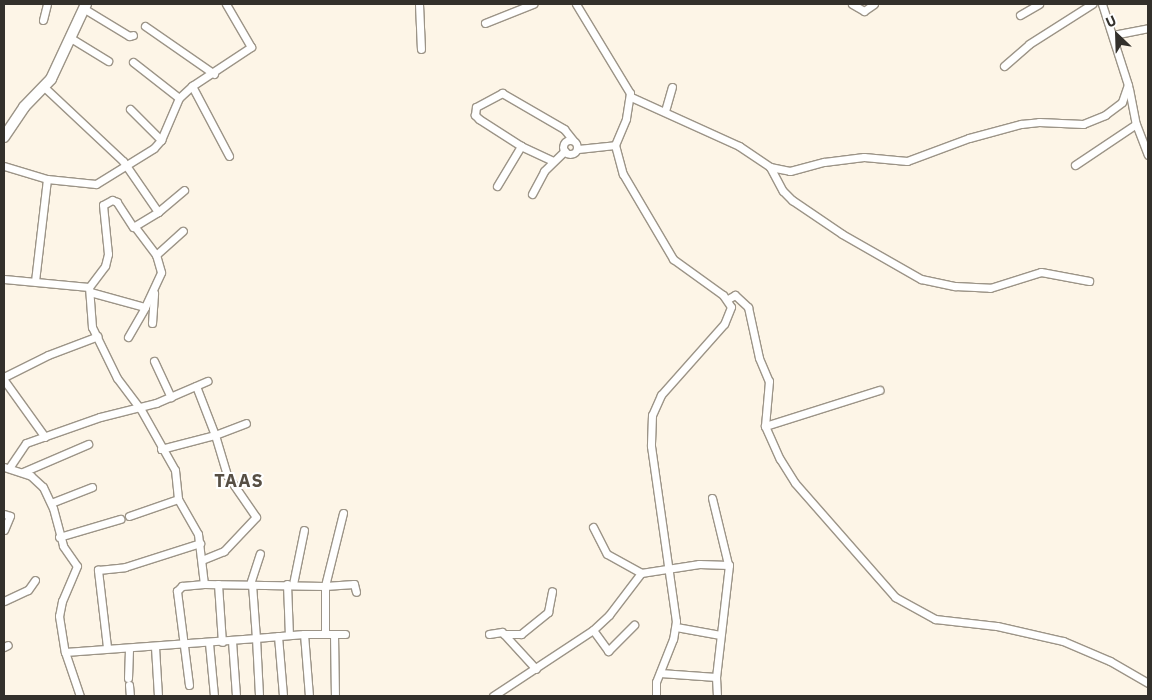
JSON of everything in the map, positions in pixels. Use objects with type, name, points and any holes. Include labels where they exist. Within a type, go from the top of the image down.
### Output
[{"type":"street","points":[[43,20],[47,4]]},
{"type":"street","points":[[4,166],[44,178],[96,184],[126,167],[161,140],[179,98],[192,86],[214,74],[251,47],[226,4]]},
{"type":"street","points":[[419,4],[421,49]]},
{"type":"street","points":[[485,23],[533,4]]},
{"type":"street","points":[[576,4],[631,97],[739,146],[770,167],[792,171],[832,160],[864,157],[907,161],[969,138],[1032,122],[1083,124],[1114,110],[1126,95],[1128,85]]},
{"type":"street","points":[[852,4],[864,11],[874,4]]},
{"type":"street","points":[[1020,15],[1039,4]]},
{"type":"street","points":[[1004,66],[1029,44],[1092,4]]},
{"type":"street","points":[[1102,4],[1128,85],[1136,124],[1148,155]]},
{"type":"street","points":[[4,137],[24,107],[57,68],[69,37],[85,6],[129,36],[133,35]]},
{"type":"street","points":[[145,26],[214,74]]},
{"type":"street","points":[[1112,35],[1148,28]]},
{"type":"street","points":[[69,37],[108,60]]},
{"type":"street","points":[[133,62],[179,98]]},
{"type":"street","points":[[43,86],[126,167],[158,212]]},
{"type":"street","points":[[192,86],[229,156]]},
{"type":"street","points":[[665,111],[672,86]]},
{"type":"street","points":[[553,161],[521,146],[479,120],[474,115],[476,107],[502,93],[564,129],[578,149]]},
{"type":"street","points":[[631,97],[615,146],[623,174],[673,259],[728,299],[731,307],[727,319],[669,384],[652,415],[651,446],[670,569],[676,627],[660,673],[656,696]]},
{"type":"street","points":[[130,109],[161,140]]},
{"type":"street","points":[[1075,165],[1136,124]]},
{"type":"street","points":[[532,194],[553,161],[565,151],[566,141],[573,140]]},
{"type":"street","points":[[497,186],[521,146]]},
{"type":"street","points":[[565,151],[572,154],[578,149],[615,146]]},
{"type":"street","points":[[770,167],[783,191],[792,200],[842,234],[921,278],[955,286],[990,288],[1041,272],[1089,281]]},
{"type":"street","points":[[32,280],[44,178]]},
{"type":"street","points":[[135,227],[158,212],[184,190]]},
{"type":"street","points":[[128,337],[154,291],[161,272],[156,255],[114,200],[103,205],[108,254],[105,266],[90,289],[90,320],[117,378],[140,408],[176,475],[178,499],[195,525],[200,543],[204,584]]},
{"type":"street","points":[[156,255],[184,231]]},
{"type":"street","points":[[4,279],[32,280],[90,289],[145,307]]},
{"type":"street","points":[[152,323],[154,291]]},
{"type":"street","points":[[728,299],[735,295],[743,299],[751,318],[759,358],[770,386],[765,426],[780,459],[795,483],[883,584],[902,602],[935,619],[997,626],[1063,641],[1110,661],[1148,683]]},
{"type":"street","points":[[45,437],[4,378],[52,353],[98,336]]},
{"type":"street","points":[[154,361],[171,397]]},
{"type":"street","points":[[80,696],[65,652],[60,608],[77,566],[59,537],[51,503],[37,480],[23,472],[6,468],[21,447],[85,422],[140,408],[208,381]]},
{"type":"street","points":[[196,386],[215,435],[226,475],[256,517],[227,549],[202,560]]},
{"type":"street","points":[[765,426],[879,390]]},
{"type":"street","points":[[161,449],[187,440],[215,435],[246,423]]},
{"type":"street","points":[[23,472],[88,444]]},
{"type":"street","points":[[51,503],[92,487]]},
{"type":"street","points":[[712,498],[728,564],[716,677],[717,696]]},
{"type":"street","points":[[129,516],[178,499]]},
{"type":"street","points":[[326,634],[325,586],[344,513]]},
{"type":"street","points":[[4,514],[10,516],[4,530]]},
{"type":"street","points":[[59,537],[120,519]]},
{"type":"street","points":[[593,527],[608,554],[641,573],[699,564],[728,564]]},
{"type":"street","points":[[289,635],[290,584],[304,530]]},
{"type":"street","points":[[107,648],[98,570],[135,564],[200,543]]},
{"type":"street","points":[[260,554],[251,584],[260,696]]},
{"type":"street","points":[[493,696],[593,630],[609,615],[641,573]]},
{"type":"street","points":[[4,601],[28,590],[35,580]]},
{"type":"street","points":[[189,685],[186,646],[179,614],[178,589],[204,584],[325,586],[354,584],[356,592]]},
{"type":"street","points":[[218,584],[222,642]]},
{"type":"street","points":[[489,634],[521,634],[546,613],[552,591]]},
{"type":"street","points":[[593,630],[608,651],[634,625]]},
{"type":"street","points":[[676,627],[720,635]]},
{"type":"street","points":[[65,652],[107,648],[186,646],[304,634],[345,634]]},
{"type":"street","points":[[304,634],[309,696]]},
{"type":"street","points":[[334,634],[335,696]]},
{"type":"street","points":[[504,634],[536,669]]},
{"type":"street","points":[[278,636],[283,696]]},
{"type":"street","points":[[232,641],[236,696]]},
{"type":"street","points":[[209,643],[214,696]]},
{"type":"street","points":[[155,647],[158,696]]},
{"type":"street","points":[[125,648],[130,696]]},
{"type":"street","points":[[660,673],[716,677]]},
{"type":"district","name":"TAAS","points":[[239,481]]}]
